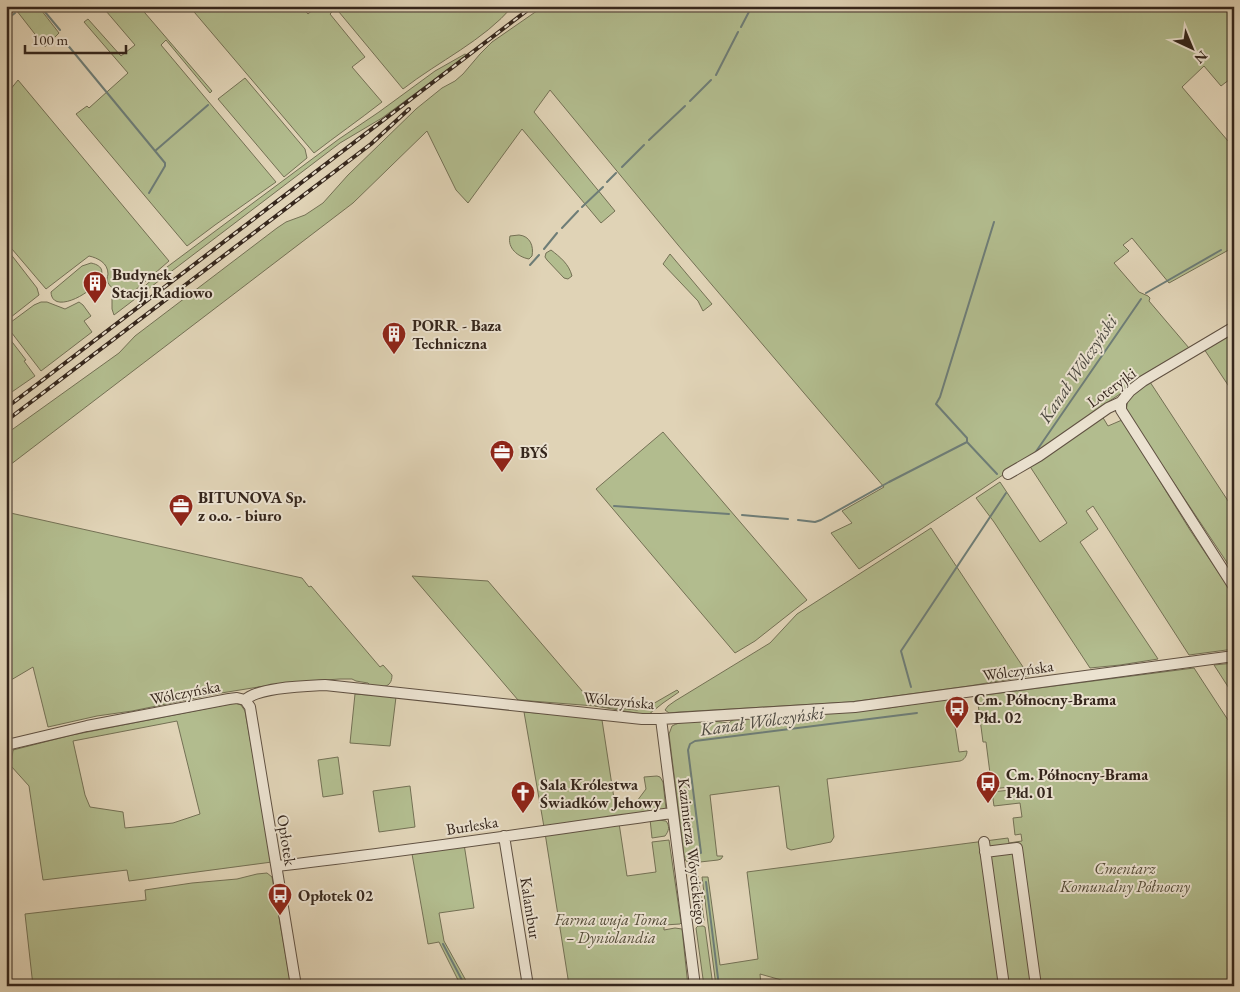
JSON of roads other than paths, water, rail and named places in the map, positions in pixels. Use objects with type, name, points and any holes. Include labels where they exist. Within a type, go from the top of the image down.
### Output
[{"type":"street","name":"Loteryjki","points":[[1008,474],[1039,456],[1108,408],[1121,402],[1130,391],[1144,380],[1234,327]]},
{"type":"street","points":[[1121,402],[1122,410],[1234,587]]},
{"type":"street","name":"Wólczyńska","points":[[6,743],[11,744],[88,726],[229,699],[238,698],[245,700],[256,694],[281,689],[325,686],[642,719],[661,719],[855,707],[1234,656]]},
{"type":"street","name":"Opłotek","points":[[245,700],[250,707],[296,986]]},
{"type":"street","name":"Kazimierza Wóycickiego","points":[[661,719],[695,986]]},
{"type":"street","name":"Burleska","points":[[277,866],[424,848],[672,813]]},
{"type":"street","name":"Kalambur","points":[[504,836],[528,986]]},
{"type":"street","points":[[1004,986],[985,847],[1017,848],[1036,986]]},
{"type":"waterway","points":[[20,9],[24,6]]},
{"type":"waterway","points":[[40,6],[60,30]]},
{"type":"waterway","points":[[741,27],[752,6]]},
{"type":"waterway","points":[[1224,6],[1234,17]]},
{"type":"waterway","points":[[6,20],[15,13]]},
{"type":"waterway","points":[[716,75],[738,32]]},
{"type":"waterway","points":[[66,43],[165,163],[149,193]]},
{"type":"waterway","points":[[690,101],[711,80]]},
{"type":"waterway","points":[[155,151],[208,105]]},
{"type":"waterway","points":[[649,140],[685,106]]},
{"type":"waterway","points":[[622,167],[644,145]]},
{"type":"waterway","points":[[607,182],[616,173]]},
{"type":"waterway","points":[[582,207],[603,187]]},
{"type":"waterway","points":[[562,228],[578,211]]},
{"type":"waterway","points":[[994,222],[940,397],[936,404],[967,438],[967,442],[997,474]]},
{"type":"waterway","points":[[544,249],[557,233]]},
{"type":"waterway","name":"Kanał Wólczyński","points":[[1146,293],[1221,250]]},
{"type":"waterway","points":[[530,265],[539,255]]},
{"type":"waterway","name":"Kanał Wólczyński","points":[[1035,453],[1141,299]]},
{"type":"waterway","points":[[798,520],[815,522],[821,520],[967,442]]},
{"type":"waterway","name":"Kanał Wólczyński","points":[[911,687],[901,651],[1006,493]]},
{"type":"waterway","points":[[614,506],[729,514]]},
{"type":"waterway","points":[[742,515],[788,519]]},
{"type":"waterway","name":"Kanał Wólczyński","points":[[701,853],[688,750],[690,744],[695,741],[917,713]]},
{"type":"waterway","name":"Kanał Wólczyński","points":[[706,882],[719,986]]},
{"type":"waterway","points":[[443,944],[465,986]]},
{"type":"railway","points":[[6,408],[533,6]]},
{"type":"railway","points":[[6,421],[371,144],[409,109]]},
{"type":"place","name":"Budynek Stacji Radiowo","points":[[95,304]]},
{"type":"place","name":"PORR - Baza Techniczna","points":[[394,355]]},
{"type":"place","name":"BYŚ","points":[[502,473]]},
{"type":"place","name":"BITUNOVA Sp. z o.o. - biuro","points":[[181,527]]},
{"type":"place","name":"Cm. Północny-Brama Płd. 02","points":[[957,729]]},
{"type":"place","name":"Cm. Północny-Brama Płd. 01","points":[[988,804]]},
{"type":"place","name":"Sala Królestwa Świadków Jehowy","points":[[523,814]]},
{"type":"place","name":"Opłotek 02","points":[[280,916]]},
{"type":"park label","name":"Cmentarz Komunalny Północny","points":[[1125,877]]},
{"type":"park label","name":"Farma wuja Toma – Dyniolandia","points":[[611,928]]}]
